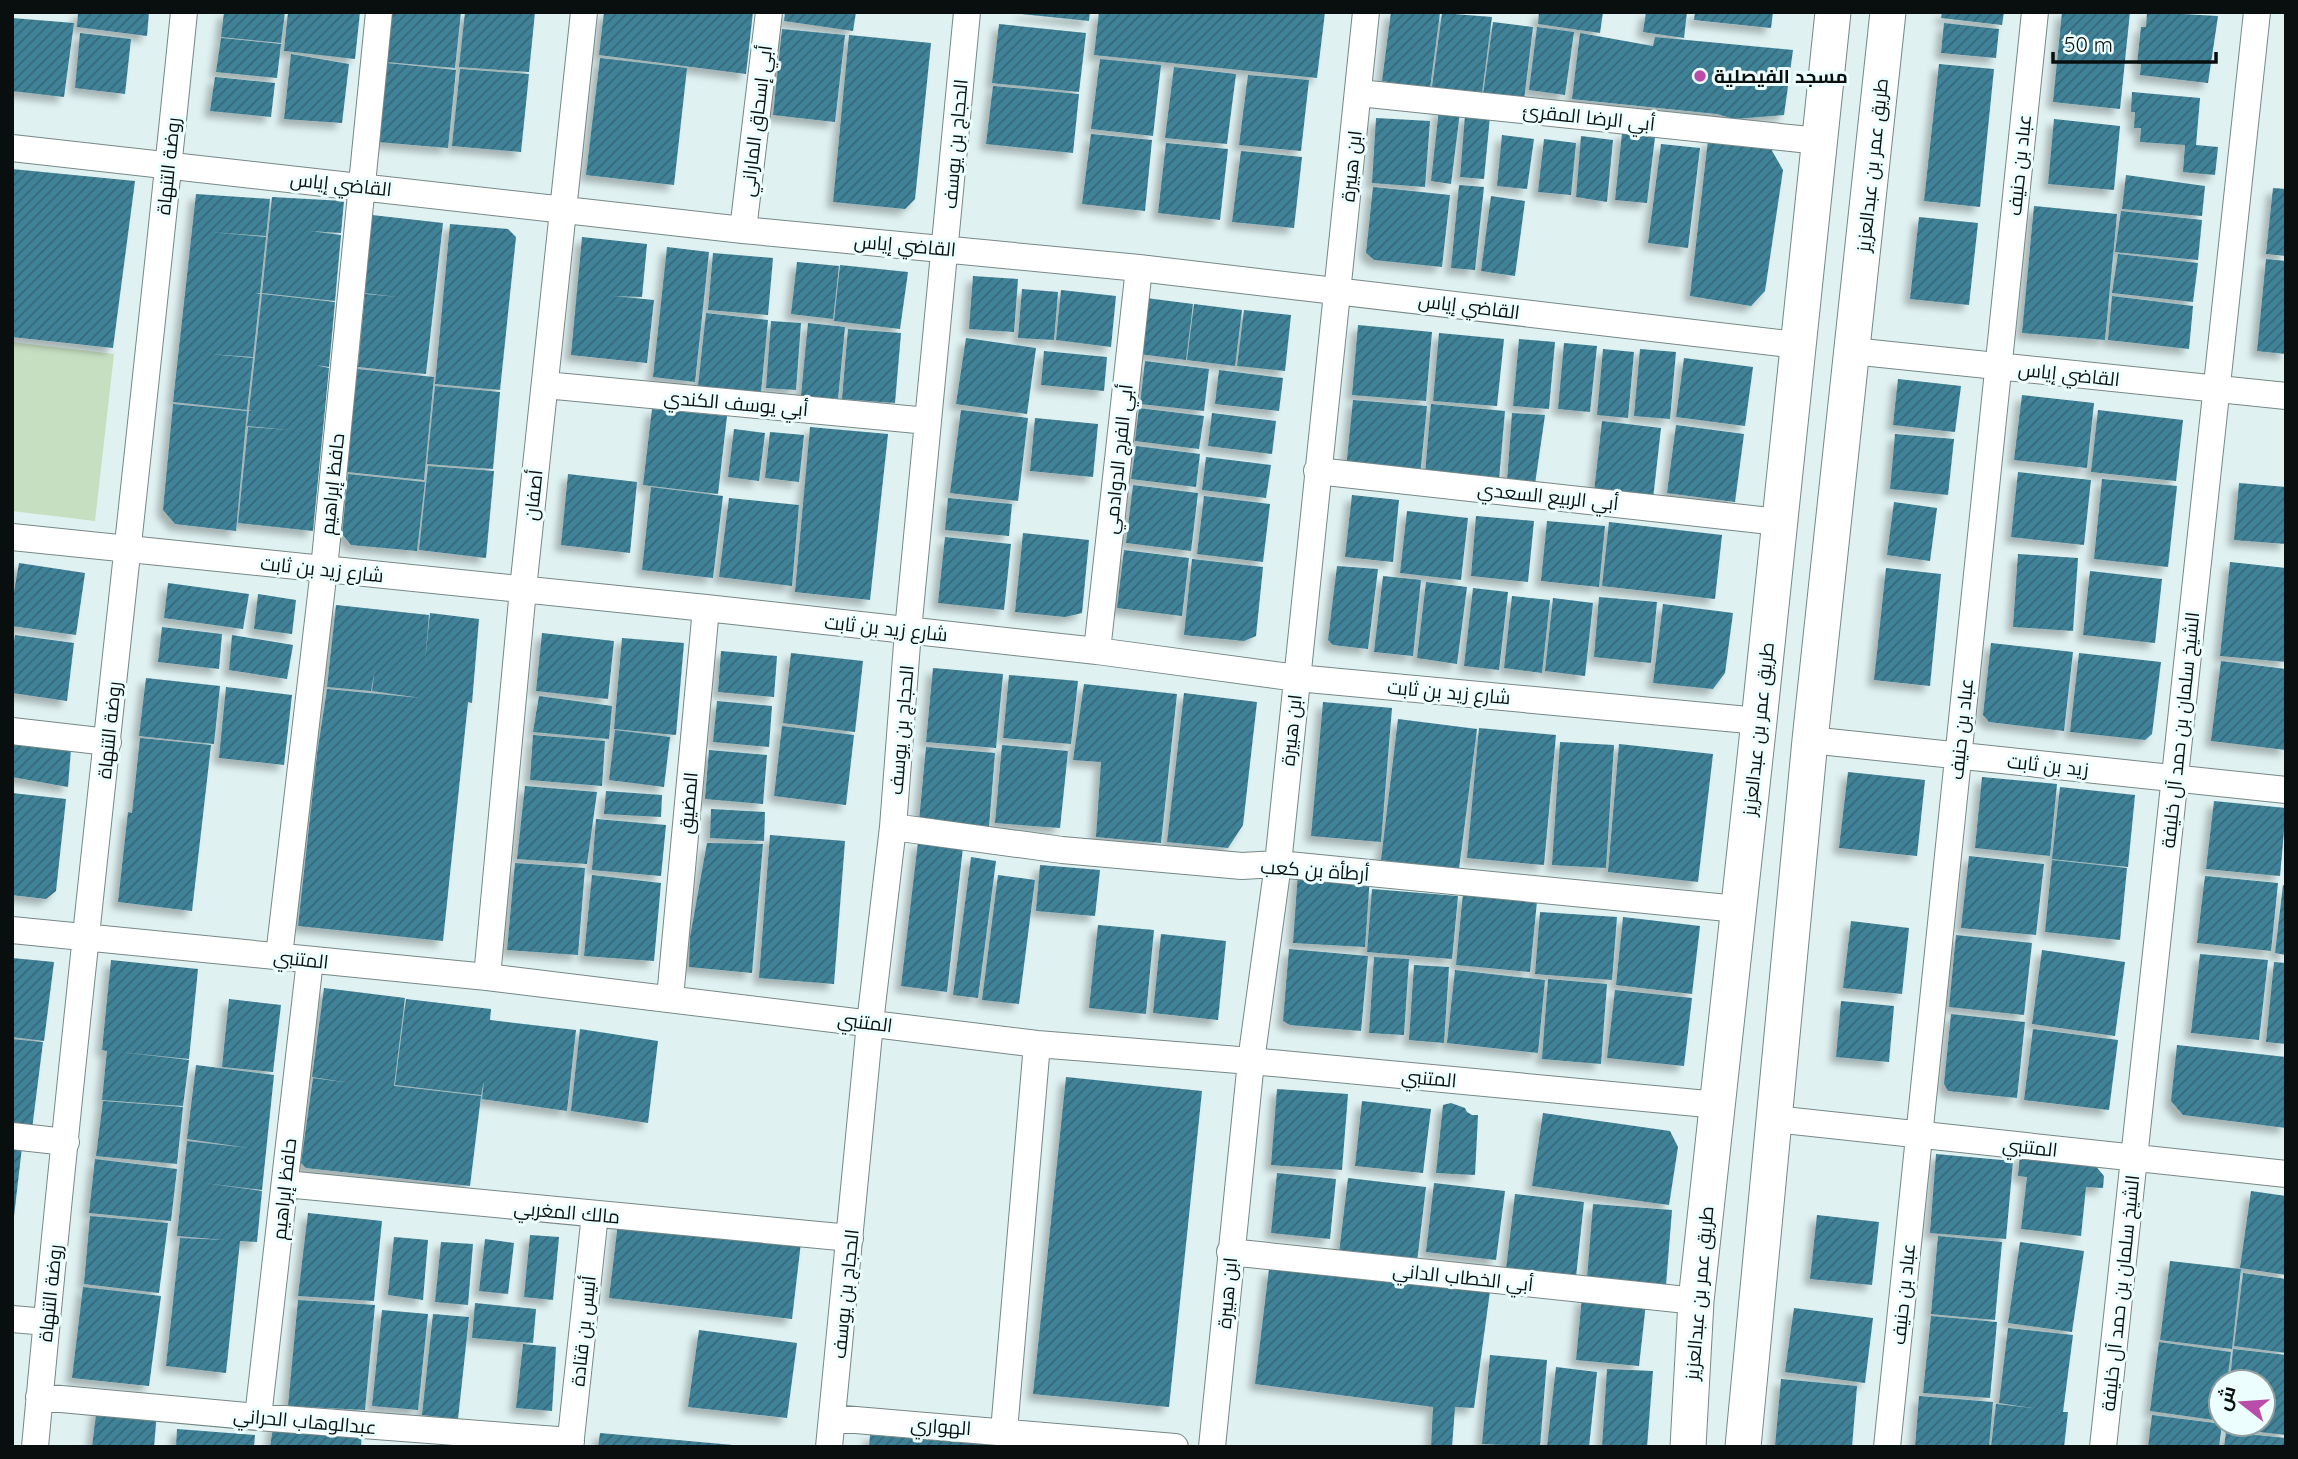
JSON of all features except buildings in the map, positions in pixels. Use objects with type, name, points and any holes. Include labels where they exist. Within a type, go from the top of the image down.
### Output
[{"type":"main road","name":"طريق عمر بن عبدالعزيز","points":[[1688,1447],[1696,1301],[1833,12]]},
{"type":"main road","name":"طريق عمر بن عبدالعزيز","points":[[1743,1447],[1810,740],[1888,12]]},
{"type":"street","name":"روضة التنهاة","points":[[35,1447],[85,938],[129,550],[184,12]]},
{"type":"street","name":"حافظ إبراهيم","points":[[279,956],[324,569],[379,12]]},
{"type":"street","name":"أصفان","points":[[487,978],[523,589],[584,12]]},
{"type":"street","name":"أبي إسحاق الماراني","points":[[743,230],[769,12]]},
{"type":"street","name":"الحجاج بن يوسف","points":[[830,1447],[870,1023],[893,827],[908,631],[967,12]]},
{"type":"street","name":"ابن هبيرة","points":[[1212,1447],[1251,1061],[1278,864],[1366,12]]},
{"type":"street","name":"عباد بن حنيف","points":[[1887,1447],[2035,12]]},
{"type":"street","name":"الشيخ سلمان بن حمد آل خليفة","points":[[2103,1447],[2257,12]]},
{"type":"street","name":"أبي الرضا المقرئ","points":[[1359,93],[1819,141]]},
{"type":"street","name":"القاضي إياس","points":[[12,148],[743,230],[1139,268],[1797,345]]},
{"type":"street","name":"أبي الفرج الدوادمي","points":[[1097,651],[1139,268]]},
{"type":"street","name":"القاضي إياس","points":[[1852,351],[2286,396]]},
{"type":"street","name":"أبي يوسف الكندي","points":[[545,385],[928,421]]},
{"type":"street","name":"أبي الربيع السعدي","points":[[1317,471],[1779,522]]},
{"type":"street","name":"شارع زيد بن ثابت","points":[[12,537],[706,608],[1097,651],[1297,678],[1759,721]]},
{"type":"street","name":"المضيق","points":[[670,998],[706,608]]},
{"type":"street","points":[[12,731],[108,742]]},
{"type":"street","name":"زيد بن ثابت","points":[[1810,740],[2286,790]]},
{"type":"street","name":"أرطأة بن كعب","points":[[893,827],[1062,850],[1242,866],[1278,864],[1738,909]]},
{"type":"street","name":"المتنبي","points":[[12,930],[670,998],[1037,1044],[1251,1061],[1718,1105]]},
{"type":"street","name":"حافظ إبراهيم","points":[[258,1417],[310,960]]},
{"type":"street","points":[[1004,1431],[1037,1044]]},
{"type":"street","name":"المتنبي","points":[[1774,1119],[2286,1174]]},
{"type":"street","points":[[12,1136],[66,1142]]},
{"type":"street","name":"مالك المغربي","points":[[285,1184],[850,1238]]},
{"type":"street","name":"أنيس بن قتادة","points":[[571,1444],[595,1214]]},
{"type":"street","name":"أبي الخطاب الداني","points":[[1230,1252],[1696,1301]]},
{"type":"street","points":[[12,1319],[47,1322]]},
{"type":"street","name":"عبدالوهاب الحراني","points":[[39,1397],[571,1444]]},
{"type":"street","name":"الهواري","points":[[832,1418],[1175,1447]]},
{"type":"green space","points":[[12,342],[114,354],[95,521],[12,511]]},
{"type":"place","name":"مسجد الفيصلية","points":[[1700,76]]}]
